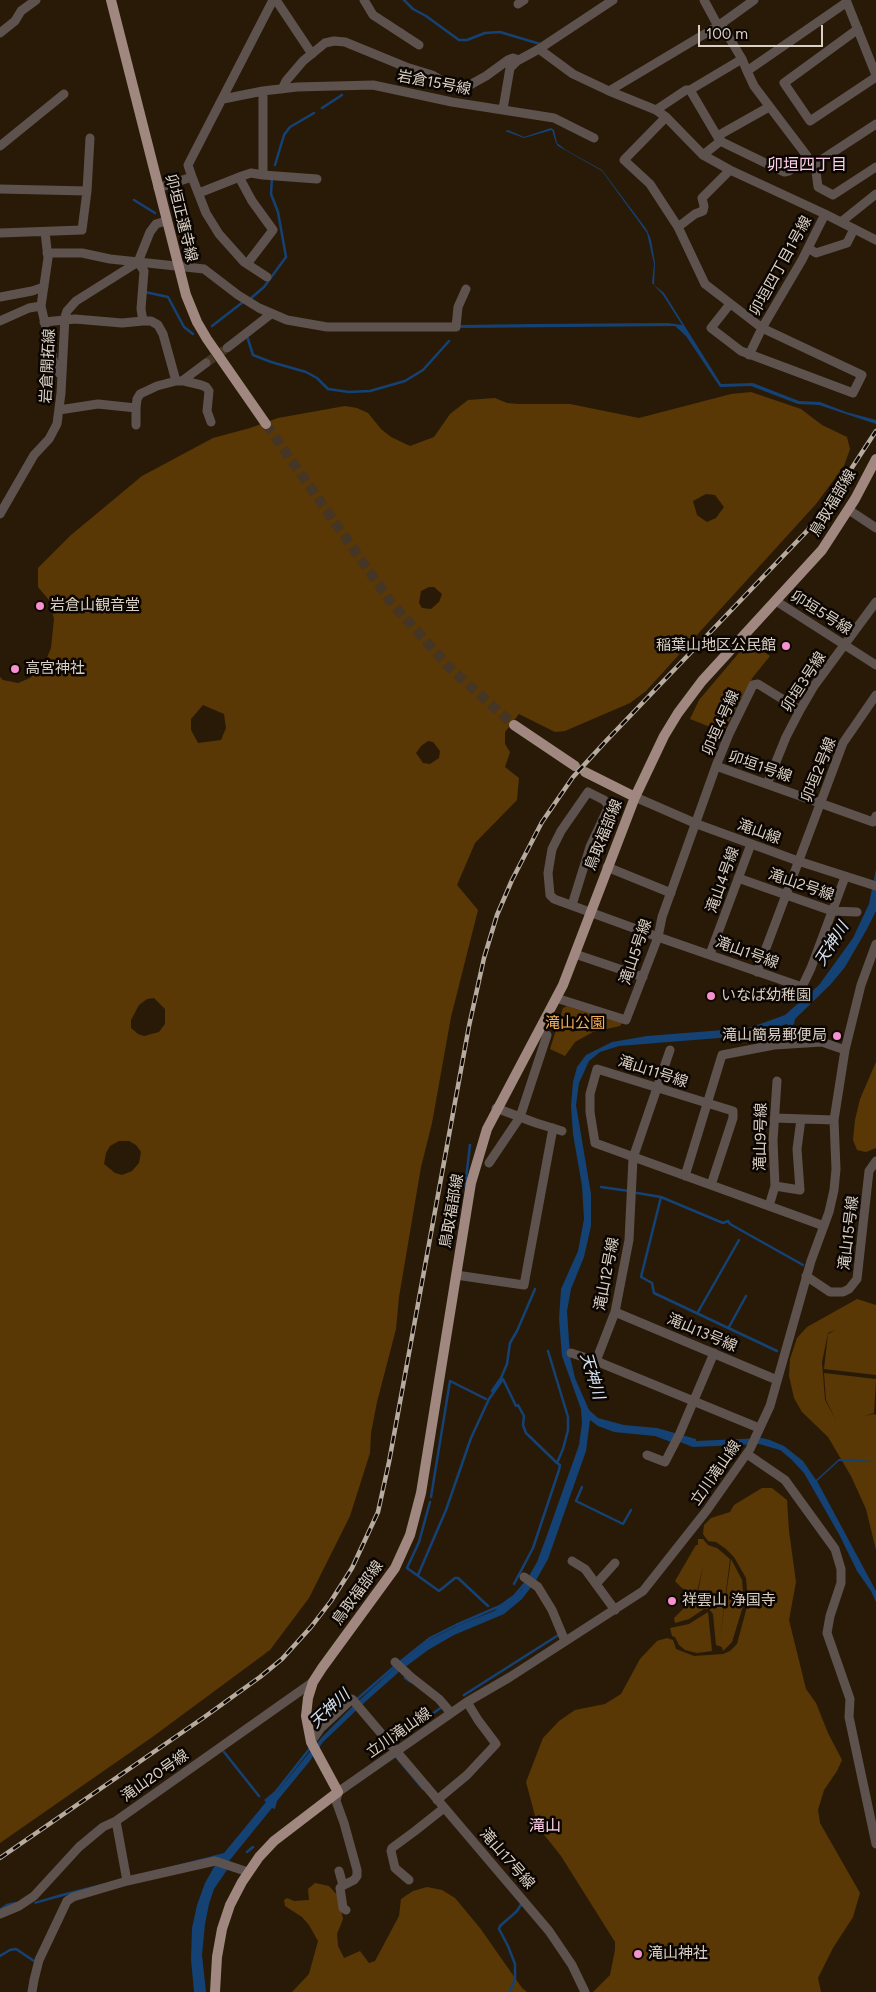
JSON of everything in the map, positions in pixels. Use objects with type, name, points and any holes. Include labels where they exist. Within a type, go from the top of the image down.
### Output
[{"type":"main road","name":"卯垣正蓮寺線","points":[[111,0],[186,295],[197,322],[228,372],[266,424]]},
{"type":"main road","name":"鳥取福部線","points":[[338,1792],[311,1743],[306,1716],[308,1698],[313,1682],[328,1659],[387,1580],[401,1557],[410,1535],[421,1493],[474,1169],[487,1129],[496,1108],[556,998],[575,954],[635,796],[664,736],[689,697],[712,669],[822,550],[849,510],[876,459]]},
{"type":"main road","points":[[514,725],[575,766]]},
{"type":"main road","points":[[585,772],[635,796]]},
{"type":"main road","points":[[215,1992],[216,1964],[222,1928],[235,1893],[266,1849],[284,1832],[338,1792]]},
{"type":"street","points":[[0,33],[15,21],[21,11],[36,0]]},
{"type":"street","points":[[267,277],[247,264],[219,234],[206,213],[188,165],[275,0],[312,54]]},
{"type":"street","points":[[376,0],[366,3],[374,15],[419,45]]},
{"type":"street","points":[[503,109],[510,68],[519,60],[613,0]]},
{"type":"street","points":[[704,0],[742,59],[754,86],[814,164],[818,187],[834,195],[876,167]]},
{"type":"street","points":[[609,91],[719,25],[754,0]]},
{"type":"street","points":[[747,71],[847,1],[858,29],[876,76],[810,121],[784,83],[858,29]]},
{"type":"street","points":[[282,89],[298,66],[325,43],[334,41],[345,42],[406,67],[432,75],[456,89],[468,86],[486,76],[508,60],[513,58],[519,60]]},
{"type":"street","points":[[539,49],[573,74],[656,110],[666,117],[703,156],[825,214]]},
{"type":"street","points":[[656,110],[686,90],[690,90],[742,59]]},
{"type":"street","name":"岩倉15号線","points":[[223,99],[297,87],[373,86],[452,102],[554,118],[594,138]]},
{"type":"street","points":[[452,102],[456,89]]},
{"type":"street","points":[[690,90],[720,141],[784,172],[789,171],[807,156]]},
{"type":"street","points":[[263,92],[263,174]]},
{"type":"street","points":[[0,146],[64,94]]},
{"type":"street","points":[[703,156],[720,141],[721,134],[769,107]]},
{"type":"street","points":[[666,117],[624,160],[650,184],[678,227],[705,284],[762,328],[862,375],[853,393],[749,355],[711,328],[730,304]]},
{"type":"street","points":[[814,164],[876,124]]},
{"type":"street","points":[[0,233],[82,230],[87,190],[90,138]]},
{"type":"street","points":[[678,227],[695,214],[704,211],[702,198],[730,170]]},
{"type":"street","points":[[199,193],[239,177],[252,174],[318,179]]},
{"type":"street","points":[[158,188],[192,177]]},
{"type":"street","points":[[239,177],[252,201],[273,230],[247,264]]},
{"type":"street","points":[[0,189],[87,190]]},
{"type":"street","points":[[841,222],[876,194]]},
{"type":"street","name":"卯垣四丁目1号線","points":[[749,355],[825,214],[876,240]]},
{"type":"street","points":[[138,262],[150,232],[156,224],[166,221]]},
{"type":"street","points":[[808,248],[816,253],[847,243],[854,229]]},
{"type":"street","points":[[45,232],[47,253],[41,306],[54,364],[57,372],[62,375]]},
{"type":"street","points":[[47,253],[82,253],[110,259],[204,269],[249,303],[271,314],[287,320],[326,327],[456,327],[458,306],[466,289]]},
{"type":"street","points":[[138,262],[144,271],[142,321]]},
{"type":"street","name":"岩倉開拓線","points":[[0,514],[34,455],[53,433],[57,424],[67,311],[76,302],[138,262]]},
{"type":"street","points":[[0,297],[44,290]]},
{"type":"street","points":[[0,320],[29,308],[41,306]]},
{"type":"street","points":[[227,348],[271,314]]},
{"type":"street","points":[[44,322],[65,320],[122,323],[150,321],[158,325],[163,334],[179,381]]},
{"type":"street","points":[[136,424],[137,399],[144,391],[179,381],[206,363]]},
{"type":"street","points":[[179,381],[206,387],[209,391],[207,411],[211,422]]},
{"type":"street","points":[[59,410],[98,404],[136,408]]},
{"type":"street","points":[[849,510],[876,528]]},
{"type":"street","name":"卯垣5号線","points":[[776,601],[846,644],[876,665]]},
{"type":"street","name":"卯垣3号線","points":[[767,784],[786,737],[814,686],[876,602]]},
{"type":"street","name":"卯垣4号線","points":[[697,824],[716,766],[753,685],[758,684],[800,710]]},
{"type":"street","name":"卯垣2号線","points":[[757,972],[843,743],[876,695]]},
{"type":"street","name":"卯垣1号線","points":[[716,766],[874,822],[876,816]]},
{"type":"street","points":[[572,905],[590,847],[609,806],[604,800],[588,792],[598,779]]},
{"type":"street","name":"滝山1号線","points":[[588,792],[554,843],[549,860],[548,878],[550,895],[554,899],[802,987],[845,877]]},
{"type":"street","name":"滝山線","points":[[635,796],[697,824],[798,861],[873,885]]},
{"type":"street","name":"滝山5号線","points":[[556,998],[624,1025],[658,937],[671,893],[697,824]]},
{"type":"street","name":"滝山4号線","points":[[710,954],[751,844]]},
{"type":"street","points":[[607,866],[671,893]]},
{"type":"street","name":"滝山2号線","points":[[738,878],[832,911],[857,912]]},
{"type":"street","name":"立川滝山線","points":[[338,1792],[467,1702],[643,1591],[665,1565],[748,1452],[770,1406],[806,1276],[824,1226],[834,1190],[836,1143],[834,1120],[845,1050],[861,985],[876,944]]},
{"type":"street","points":[[575,954],[643,977]]},
{"type":"street","points":[[489,1164],[520,1117],[547,1035]]},
{"type":"street","points":[[685,1176],[722,1055],[774,1045],[822,1042],[845,1050]]},
{"type":"street","name":"滝山12号線","points":[[596,1361],[616,1312],[629,1240],[633,1158],[670,1050]]},
{"type":"street","name":"滝山11号線","points":[[712,1185],[733,1118],[733,1112],[595,1068],[590,1094],[590,1112],[595,1143],[824,1226]]},
{"type":"street","name":"滝山9号線","points":[[777,1081],[775,1186],[800,1190],[797,1149],[801,1119]]},
{"type":"street","points":[[496,1108],[562,1131]]},
{"type":"street","points":[[775,1118],[834,1120]]},
{"type":"street","points":[[456,1275],[524,1285],[553,1128]]},
{"type":"street","name":"滝山15号線","points":[[806,1276],[830,1292],[843,1292],[849,1289],[857,1279],[869,1171],[876,1161]]},
{"type":"street","points":[[769,1206],[775,1186]]},
{"type":"street","name":"滝山13号線","points":[[616,1312],[777,1380]]},
{"type":"street","points":[[571,1353],[596,1361],[758,1432]]},
{"type":"street","points":[[647,1455],[665,1462],[714,1353]]},
{"type":"street","points":[[748,1452],[785,1480],[834,1549],[841,1569],[841,1584],[830,1616],[828,1633],[850,1699],[849,1717],[876,1844]]},
{"type":"street","points":[[572,1560],[585,1569],[615,1610]]},
{"type":"street","points":[[596,1584],[615,1563]]},
{"type":"street","points":[[525,1578],[534,1585],[552,1610],[565,1641]]},
{"type":"street","points":[[395,1662],[439,1699],[451,1713]]},
{"type":"street","name":"滝山20号線","points":[[127,1881],[116,1821],[313,1682]]},
{"type":"street","name":"滝山17号線","points":[[311,1743],[321,1728],[352,1699],[549,1931],[566,1955],[585,1992]]},
{"type":"street","points":[[409,1880],[396,1868],[390,1851],[415,1831],[496,1744],[467,1702]]},
{"type":"street","points":[[338,1792],[336,1801],[357,1870],[357,1876],[354,1880],[343,1885]]},
{"type":"street","points":[[0,1914],[19,1906],[34,1896],[79,1847],[103,1828],[116,1821]]},
{"type":"street","points":[[32,1992],[40,1960],[67,1901],[73,1897],[127,1881],[217,1862],[248,1872]]},
{"type":"street","points":[[339,1871],[343,1885],[340,1892],[343,1908],[346,1910]]},
{"type":"green space","points":[[751,392],[801,409],[822,425],[847,437],[850,449],[844,466],[816,504],[646,691],[630,703],[565,731],[555,732],[519,714],[505,732],[505,744],[510,752],[505,767],[519,778],[517,800],[475,843],[457,885],[478,910],[451,1017],[432,1123],[421,1167],[399,1297],[396,1329],[377,1402],[371,1433],[370,1453],[350,1516],[309,1598],[270,1650],[151,1738],[0,1843],[0,677],[3,680],[18,683],[30,678],[43,667],[51,648],[54,619],[49,600],[38,587],[38,568],[71,535],[142,476],[213,438],[278,418],[345,406],[357,408],[368,413],[381,429],[391,437],[410,446],[434,437],[450,414],[468,400],[495,398],[507,403],[519,404],[570,404],[639,418],[731,394]],"holes":[[[706,494],[715,495],[724,507],[716,518],[707,522],[697,515],[693,501]],[[429,587],[434,587],[442,594],[439,602],[431,609],[422,608],[419,603],[421,591]],[[203,705],[224,714],[226,728],[221,740],[198,743],[191,730],[191,719]],[[428,741],[433,742],[440,751],[439,758],[430,764],[423,763],[416,753]],[[154,998],[165,1009],[165,1024],[159,1032],[144,1036],[131,1028],[131,1020],[139,1005],[147,999]],[[119,1141],[129,1141],[136,1145],[141,1152],[139,1163],[132,1171],[122,1175],[115,1173],[104,1164],[106,1153],[110,1146]]]},
{"type":"green space","points":[[749,641],[770,656],[753,677],[723,732],[690,719],[699,700]]},
{"type":"green space","name":"滝山公園","points":[[567,1006],[622,1023],[620,1026],[593,1032],[575,1042],[565,1056],[550,1049],[563,1008]]},
{"type":"green space","points":[[876,1062],[876,1148],[866,1152],[857,1150],[853,1140],[855,1120],[860,1099]]},
{"type":"green space","points":[[857,1299],[876,1305],[876,1375],[824,1369],[828,1334],[837,1329],[828,1333],[822,1362],[825,1400],[836,1420],[826,1400],[824,1373],[876,1379],[874,1413],[864,1416],[876,1415],[876,1550],[866,1509],[851,1476],[828,1437],[802,1412],[794,1398],[789,1376],[790,1359],[797,1338],[807,1327]]},
{"type":"green space","points":[[762,1488],[772,1488],[787,1500],[796,1582],[789,1620],[806,1689],[816,1703],[828,1733],[842,1760],[824,1790],[818,1810],[820,1823],[860,1893],[853,1917],[833,1948],[818,1978],[821,1992],[593,1992],[610,1975],[615,1942],[561,1856],[538,1827],[526,1782],[543,1738],[559,1721],[575,1710],[605,1704],[621,1694],[640,1659],[657,1641],[667,1638],[673,1640],[676,1649],[694,1656],[723,1654],[730,1651],[737,1644],[748,1603],[746,1578],[734,1557],[726,1549],[716,1542],[708,1541],[703,1534],[704,1525],[711,1518],[730,1512],[734,1505]]},
{"type":"green space","points":[[698,1539],[703,1539],[708,1545],[717,1548],[730,1559],[720,1639],[731,1559],[742,1580],[744,1603],[732,1642],[723,1651],[722,1647],[716,1645],[713,1614],[709,1609],[704,1609],[689,1619],[675,1623],[674,1618],[684,1608],[689,1598],[697,1597],[703,1567],[696,1596],[682,1588],[675,1581],[696,1545],[698,1545]]},
{"type":"green space","points":[[708,1612],[712,1651],[697,1653],[685,1650],[679,1645],[675,1637],[672,1636],[670,1628],[689,1624]]},
{"type":"green space","points":[[315,1883],[329,1886],[338,1896],[343,1919],[337,1934],[338,1946],[344,1958],[360,1951],[369,1963],[375,1961],[399,1916],[401,1899],[413,1891],[427,1887],[442,1890],[455,1898],[480,1928],[522,1988],[527,1992],[292,1992],[309,1974],[318,1941],[309,1925],[302,1917],[285,1906],[284,1900],[287,1898],[294,1901],[309,1900],[308,1889]]},
{"type":"water","points":[[551,128],[554,130],[557,143],[602,170],[647,230],[651,240],[655,263],[654,285],[664,293],[721,384],[753,383],[799,401],[820,402],[846,412],[876,420],[876,424],[819,405],[798,404],[751,386],[720,387],[686,336],[675,326],[458,328],[458,325],[668,323],[682,325],[663,295],[652,283],[654,264],[647,233],[602,171],[558,146],[552,130],[524,138],[505,131],[508,130],[524,137]]},
{"type":"water","points":[[876,869],[876,911],[867,929],[845,967],[831,984],[795,1019],[794,1024],[791,1026],[786,1024],[756,1035],[619,1046],[600,1052],[589,1061],[579,1083],[576,1105],[591,1194],[591,1226],[584,1257],[571,1289],[567,1311],[570,1356],[575,1378],[589,1410],[598,1418],[624,1425],[657,1428],[696,1439],[696,1441],[762,1438],[770,1440],[784,1446],[803,1461],[816,1480],[839,1459],[876,1461],[839,1461],[817,1481],[876,1591],[876,1602],[804,1473],[780,1450],[759,1444],[693,1447],[655,1436],[614,1432],[598,1426],[590,1420],[586,1451],[548,1559],[535,1582],[522,1599],[504,1614],[454,1635],[428,1650],[400,1671],[365,1702],[323,1742],[277,1801],[275,1809],[272,1808],[229,1861],[227,1870],[214,1889],[205,1924],[202,1955],[206,1992],[194,1992],[191,1959],[192,1928],[197,1905],[205,1883],[218,1860],[104,1885],[35,1904],[34,1902],[61,1894],[224,1853],[266,1802],[264,1800],[275,1791],[277,1792],[322,1737],[400,1663],[429,1640],[494,1611],[521,1590],[537,1562],[546,1538],[579,1445],[582,1423],[581,1409],[562,1356],[559,1319],[561,1289],[578,1251],[584,1219],[582,1186],[573,1134],[571,1106],[573,1082],[577,1067],[586,1055],[612,1042],[647,1036],[749,1028],[785,1015],[819,985],[853,938],[869,904]]},
{"type":"waterway","points":[[404,0],[413,9],[459,40],[467,40],[485,33],[500,32],[540,44]]},
{"type":"waterway","points":[[322,108],[342,95]]},
{"type":"waterway","points":[[275,165],[284,135],[290,127],[314,113]]},
{"type":"waterway","points":[[250,299],[264,287],[286,257],[278,212],[271,194],[272,178]]},
{"type":"waterway","points":[[134,200],[155,213]]},
{"type":"waterway","points":[[145,292],[168,297],[184,327],[193,334]]},
{"type":"waterway","points":[[212,326],[243,302]]},
{"type":"waterway","points":[[247,336],[253,355],[306,372],[317,378],[328,389],[349,392],[370,391],[405,381],[423,370],[449,341]]},
{"type":"waterway","points":[[465,1187],[470,1145]]},
{"type":"waterway","points":[[601,1187],[629,1191]]},
{"type":"waterway","points":[[637,1193],[661,1197],[723,1223],[728,1221],[730,1224],[803,1265]]},
{"type":"waterway","points":[[661,1197],[641,1277],[652,1283],[654,1293],[777,1351]]},
{"type":"waterway","points":[[698,1312],[739,1240]]},
{"type":"waterway","points":[[492,1391],[501,1378],[507,1364],[510,1343],[535,1289]]},
{"type":"waterway","points":[[729,1327],[746,1296]]},
{"type":"waterway","points":[[514,1584],[533,1548],[559,1470],[560,1465],[557,1463],[568,1430],[568,1417],[548,1351]]},
{"type":"waterway","points":[[418,1575],[446,1510],[471,1438],[489,1399],[503,1379],[516,1406],[518,1405],[524,1416],[523,1425],[526,1433],[557,1463]]},
{"type":"waterway","points":[[431,1497],[450,1381],[486,1399]]},
{"type":"waterway","points":[[582,1487],[576,1501],[623,1524],[631,1510]]},
{"type":"waterway","points":[[430,1502],[419,1542],[407,1568],[439,1591],[455,1578],[458,1578],[488,1606]]},
{"type":"waterway","points":[[400,1662],[430,1638],[500,1606],[514,1596],[526,1582]]},
{"type":"waterway","points":[[464,1695],[560,1634]]},
{"type":"waterway","points":[[356,1700],[395,1666]]},
{"type":"waterway","points":[[405,1678],[411,1682]]},
{"type":"waterway","points":[[415,1726],[442,1707]]},
{"type":"waterway","name":"天神川","points":[[274,1794],[311,1747]]},
{"type":"waterway","points":[[224,1752],[259,1796]]},
{"type":"waterway","points":[[397,1758],[423,1789]]},
{"type":"waterway","points":[[247,1852],[253,1847]]},
{"type":"waterway","points":[[1,1909],[16,1903]]},
{"type":"waterway","points":[[510,1992],[515,1979],[515,1964],[499,1929],[517,1911],[522,1903]]},
{"type":"waterway","points":[[0,1956],[16,1949],[34,1961]]},
{"type":"tunnel","points":[[206,363],[227,348]]},
{"type":"tunnel","points":[[266,424],[390,601],[451,669],[514,725]]},
{"type":"railway","points":[[0,1858],[203,1718],[282,1659],[311,1627],[331,1601],[352,1568],[378,1512],[389,1462],[469,1026],[484,958],[497,915],[512,880],[542,822],[573,777],[807,531],[834,495],[876,431]]},
{"type":"place","name":"岩倉山観音堂","points":[[40,606]]},
{"type":"place","name":"稲葉山地区公民館","points":[[786,646]]},
{"type":"place","name":"高宮神社","points":[[15,669]]},
{"type":"place","name":"いなば幼稚園","points":[[711,996]]},
{"type":"place","name":"滝山簡易郵便局","points":[[837,1036]]},
{"type":"place","name":"祥雲山 浄国寺","points":[[672,1601]]},
{"type":"place","name":"滝山神社","points":[[638,1954]]},
{"type":"district","name":"卯垣四丁目","points":[[807,165]]},
{"type":"district","name":"滝山","points":[[545,1826]]}]
